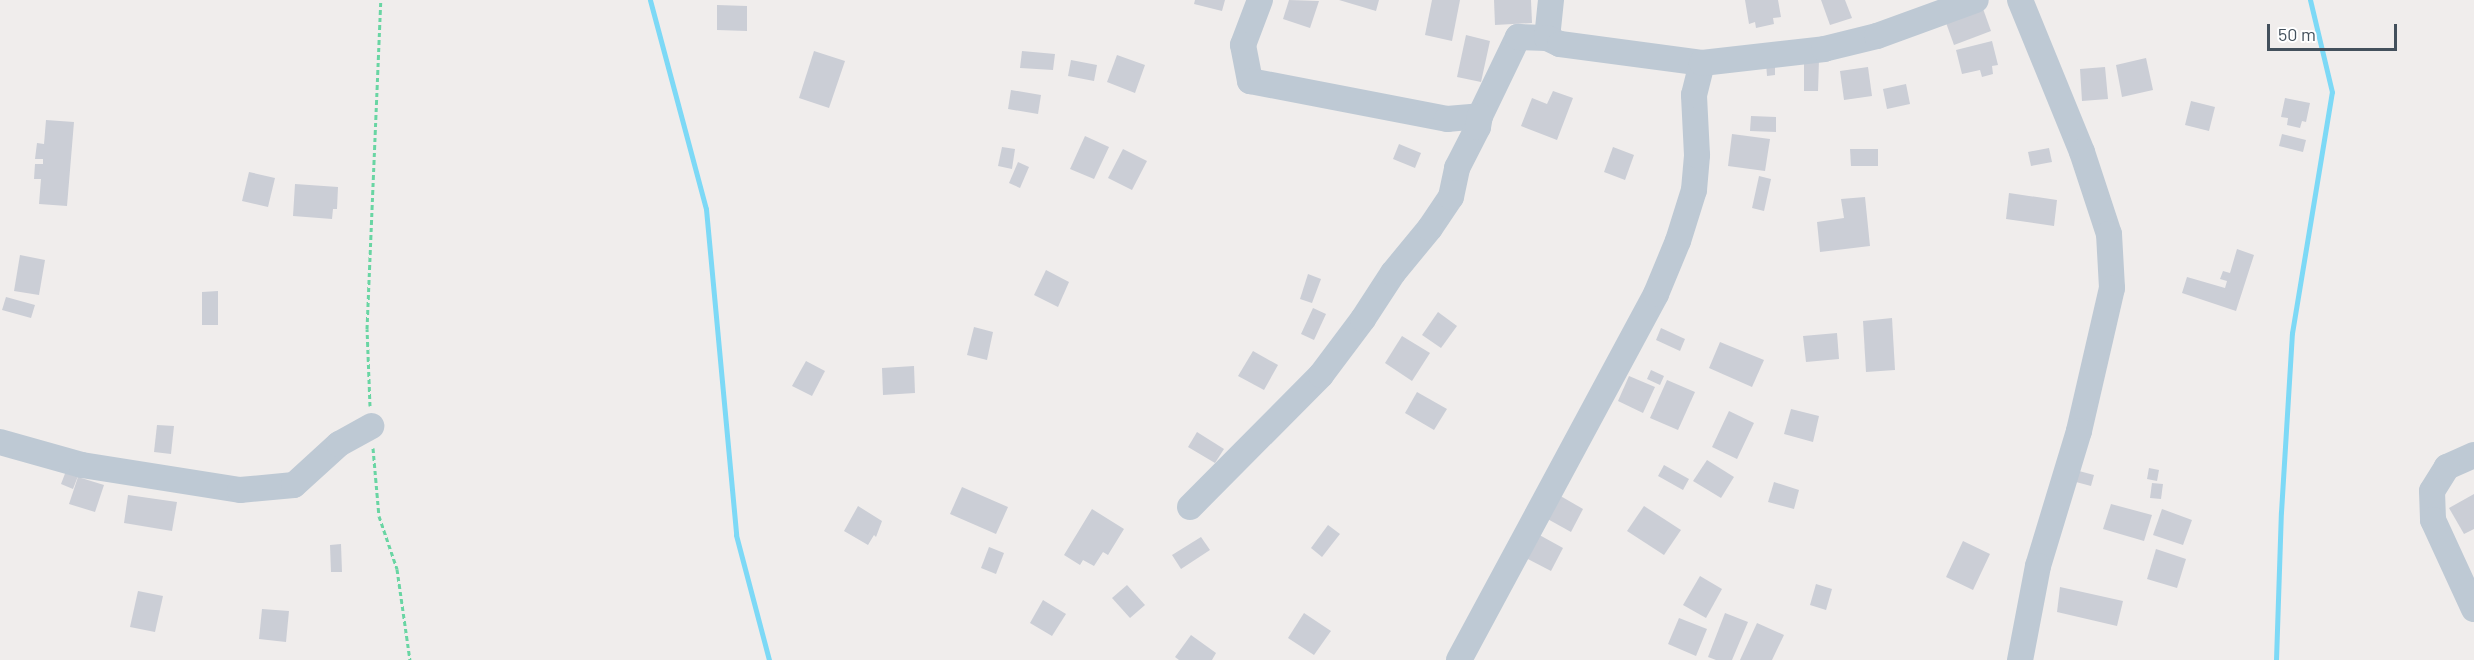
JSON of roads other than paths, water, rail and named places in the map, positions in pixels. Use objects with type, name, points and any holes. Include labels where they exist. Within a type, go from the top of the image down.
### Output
[{"type":"street","points":[[1260,0],[1243,45],[1250,81],[1312,95],[1447,119],[1480,116]]},
{"type":"street","points":[[1547,38],[1551,0]]},
{"type":"street","points":[[1190,507],[1321,375],[1393,273],[1430,228],[1451,197],[1457,168],[1518,37],[1547,38],[1560,44],[1702,63],[1824,49],[1877,36],[1976,0]]},
{"type":"street","points":[[2020,0],[2082,152],[2109,234],[2112,288],[2079,430],[2038,566],[2020,660]]},
{"type":"street","points":[[1459,660],[1656,294],[1678,241],[1694,190],[1697,155],[1694,95],[1702,63]]},
{"type":"street","points":[[0,442],[82,465],[240,490],[294,485],[339,444],[371,426]]},
{"type":"street","points":[[2474,454],[2447,467],[2432,491],[2433,520],[2474,609]]},
{"type":"waterway","points":[[650,0],[706,209],[736,535],[769,660]]},
{"type":"waterway","points":[[2276,660],[2281,512],[2292,333],[2332,92],[2310,0]]}]
